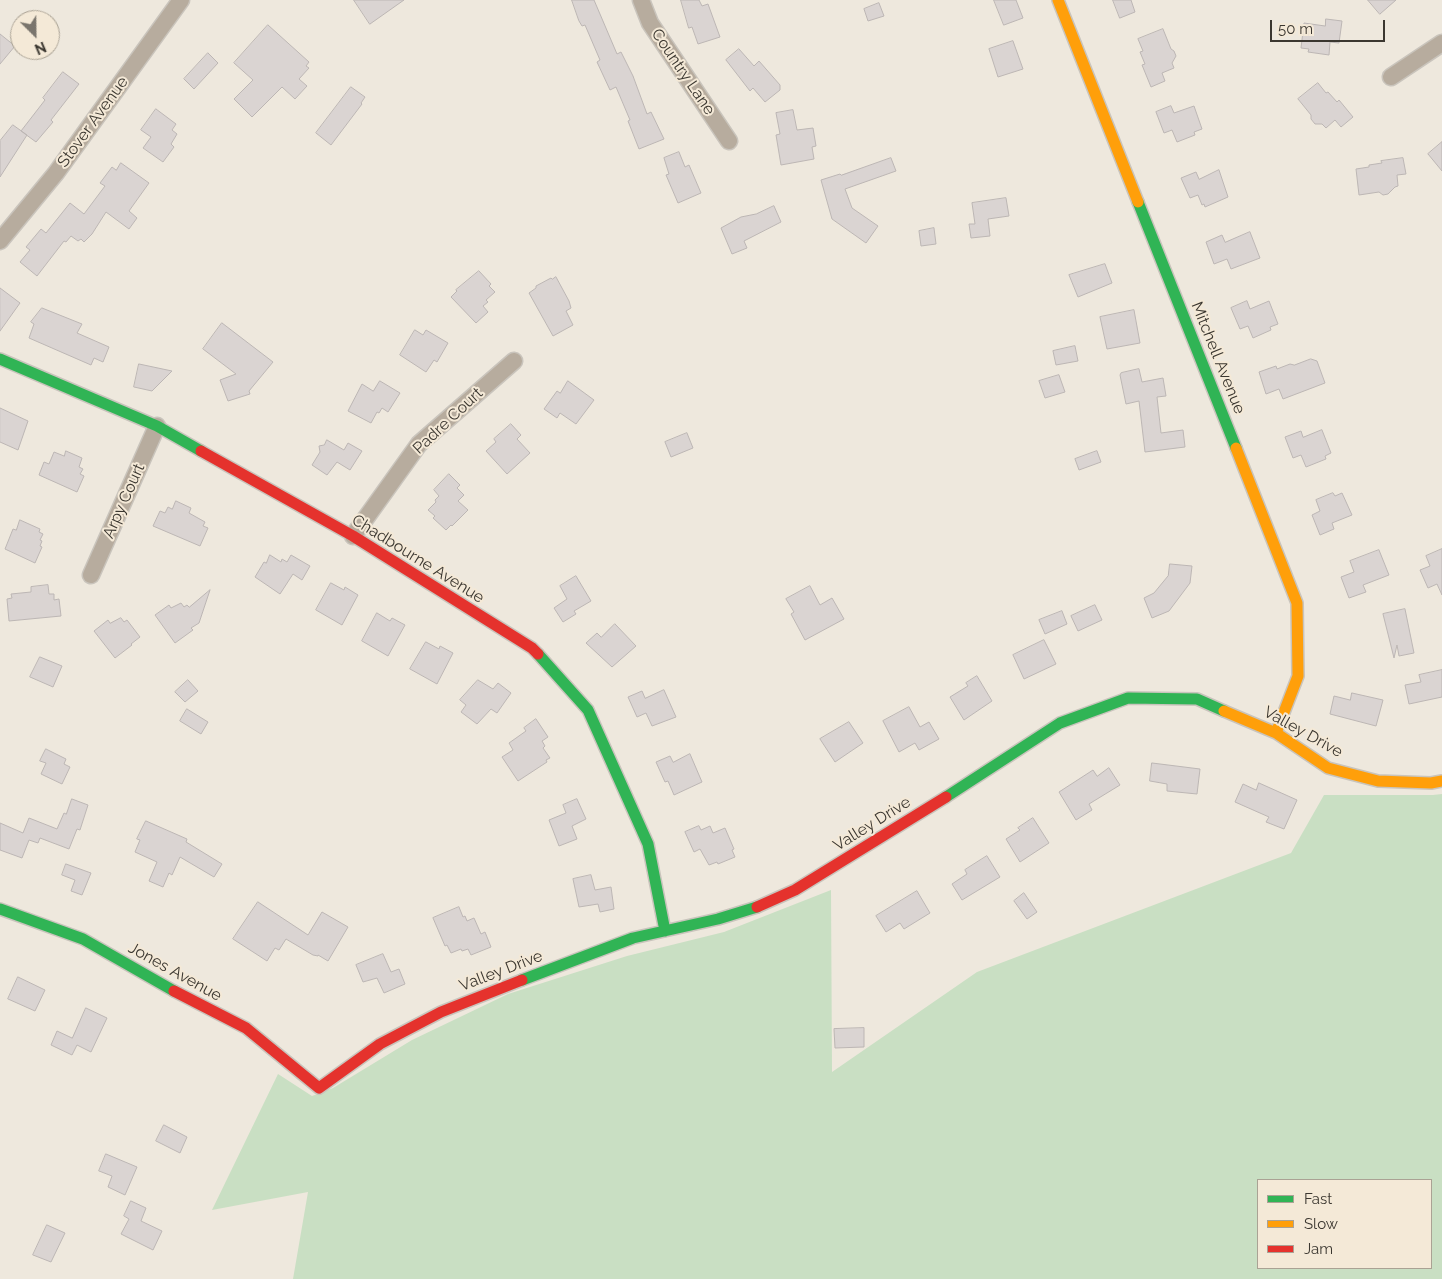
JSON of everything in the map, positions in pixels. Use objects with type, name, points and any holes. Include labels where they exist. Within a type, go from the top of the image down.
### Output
[{"type":"street","name":"Stover Avenue","points":[[0,241],[56,173],[181,0]]},
{"type":"street","name":"Country Lane","points":[[641,0],[650,23],[729,141]]},
{"type":"street","name":"Mitchell Avenue","points":[[1058,0],[1297,603],[1298,676],[1276,733]]},
{"type":"street","points":[[1390,77],[1442,43]]},
{"type":"street","name":"Chadbourne Avenue","points":[[0,359],[157,426],[353,536],[532,648],[588,710],[648,844],[665,931]]},
{"type":"street","name":"Padre Court","points":[[353,536],[419,444],[514,361]]},
{"type":"street","name":"Arpy Court","points":[[91,575],[157,426]]},
{"type":"street","name":"Valley Drive","points":[[319,1088],[380,1044],[441,1012],[633,938],[718,919],[756,908],[795,890],[955,791],[1060,723],[1128,698],[1197,699],[1276,733],[1328,768],[1378,781],[1431,783],[1442,781]]},
{"type":"street","name":"Jones Avenue","points":[[0,909],[83,939],[195,1003],[246,1028],[319,1088]]},
{"type":"green space","points":[[1442,794],[1442,1279],[293,1279],[308,1192],[212,1210],[278,1074],[312,1096],[333,1088],[412,1040],[508,994],[627,956],[724,932],[831,890],[832,1072],[977,972],[1291,853],[1324,795]]},
{"type":"building","points":[[354,0],[404,0],[370,24]]},
{"type":"building","points":[[572,0],[594,0],[617,54],[621,52],[633,76],[647,114],[651,112],[664,139],[639,149],[628,121],[630,120],[616,87],[610,90],[597,62],[600,60],[585,25],[582,26],[579,21]]},
{"type":"building","points":[[681,0],[699,0],[702,6],[708,4],[720,37],[698,44],[692,27],[689,28]]},
{"type":"building","points":[[994,0],[1016,0],[1023,18],[1004,25]]},
{"type":"building","points":[[1113,0],[1131,0],[1135,12],[1120,18]]},
{"type":"building","points":[[1368,0],[1396,0],[1380,14]]},
{"type":"building","points":[[879,3],[884,16],[868,21],[864,9]]},
{"type":"building","points":[[1326,19],[1342,21],[1339,43],[1330,42],[1329,55],[1308,52],[1309,49],[1301,48],[1304,23],[1325,26]]},
{"type":"building","points":[[268,25],[309,62],[306,66],[309,68],[299,79],[307,86],[295,99],[282,87],[252,117],[234,99],[253,80],[234,63]]},
{"type":"building","points":[[1163,29],[1176,56],[1172,63],[1174,68],[1162,73],[1165,81],[1151,87],[1142,65],[1145,64],[1140,52],[1143,51],[1138,39]]},
{"type":"building","points":[[0,34],[10,42],[10,52],[0,64]]},
{"type":"building","points":[[1013,41],[1023,69],[998,77],[989,49]]},
{"type":"building","points":[[739,49],[754,66],[759,61],[780,85],[780,90],[765,102],[753,88],[750,91],[726,60]]},
{"type":"building","points":[[208,53],[218,63],[194,89],[184,79]]},
{"type":"building","points":[[63,72],[79,84],[51,120],[53,122],[36,142],[21,131],[45,100],[43,98]]},
{"type":"building","points":[[1318,83],[1337,102],[1339,100],[1353,117],[1341,127],[1335,120],[1326,128],[1322,124],[1315,124],[1311,119],[1311,115],[1298,99]]},
{"type":"building","points":[[351,87],[365,97],[362,104],[331,145],[316,133]]},
{"type":"building","points":[[1171,106],[1174,113],[1194,106],[1202,129],[1194,132],[1195,135],[1177,142],[1172,130],[1164,133],[1156,112]]},
{"type":"building","points":[[156,109],[176,124],[172,130],[177,134],[171,144],[174,147],[163,162],[143,148],[151,137],[141,130]]},
{"type":"building","points":[[793,110],[797,130],[813,128],[816,146],[812,147],[814,159],[781,165],[776,135],[780,134],[776,113]]},
{"type":"building","points":[[13,125],[27,135],[0,177],[0,141]]},
{"type":"building","points":[[1442,142],[1442,171],[1428,154]]},
{"type":"building","points":[[679,152],[685,167],[689,165],[701,193],[678,203],[666,175],[669,174],[664,158]]},
{"type":"building","points":[[891,158],[896,171],[845,189],[852,208],[878,226],[866,243],[832,219],[821,180]]},
{"type":"building","points":[[1403,158],[1406,174],[1397,175],[1398,186],[1388,194],[1383,195],[1379,192],[1359,195],[1356,169],[1382,163],[1381,161]]},
{"type":"building","points":[[121,163],[149,183],[129,211],[137,218],[129,229],[106,212],[92,234],[84,242],[81,239],[78,241],[71,236],[66,242],[64,241],[37,276],[20,262],[30,250],[26,247],[41,229],[46,233],[70,203],[84,214],[105,186],[100,183],[112,167],[116,170]]},
{"type":"building","points":[[1219,170],[1228,197],[1205,207],[1204,204],[1202,205],[1198,195],[1190,198],[1181,178],[1196,172],[1199,179]]},
{"type":"building","points":[[1006,198],[1009,216],[988,219],[990,236],[971,238],[969,224],[975,224],[972,203]]},
{"type":"building","points":[[774,206],[781,222],[744,241],[747,248],[732,254],[721,228],[741,217],[756,214]]},
{"type":"building","points":[[934,228],[936,244],[921,246],[919,231]]},
{"type":"building","points":[[1250,232],[1260,258],[1231,269],[1227,259],[1214,264],[1206,242],[1222,235],[1225,242]]},
{"type":"building","points":[[1105,264],[1112,283],[1078,297],[1069,275]]},
{"type":"building","points":[[479,271],[491,284],[489,286],[495,292],[486,300],[488,302],[483,306],[488,312],[476,323],[451,297],[456,290]]},
{"type":"building","points":[[556,277],[569,301],[571,308],[566,311],[573,325],[553,336],[529,293],[536,286]]},
{"type":"building","points":[[0,288],[20,303],[0,331]]},
{"type":"building","points":[[1247,301],[1250,309],[1269,301],[1278,324],[1270,327],[1271,330],[1253,338],[1248,326],[1240,329],[1231,308]]},
{"type":"building","points":[[42,308],[82,324],[77,333],[109,347],[103,362],[94,358],[91,365],[29,338],[34,324],[31,322]]},
{"type":"building","points":[[1134,310],[1140,343],[1107,349],[1100,317]]},
{"type":"building","points":[[222,323],[273,362],[249,391],[250,394],[228,401],[220,380],[236,374],[203,349]]},
{"type":"building","points":[[415,330],[423,335],[426,330],[448,343],[437,362],[434,360],[426,372],[400,355]]},
{"type":"building","points":[[1075,346],[1078,361],[1056,365],[1053,351]]},
{"type":"building","points":[[1311,359],[1317,361],[1325,383],[1283,399],[1279,389],[1266,394],[1259,372],[1276,366],[1277,369],[1290,364],[1294,365]]},
{"type":"building","points":[[139,364],[172,371],[152,391],[134,387]]},
{"type":"building","points":[[1139,369],[1142,382],[1163,378],[1166,396],[1157,397],[1161,433],[1183,430],[1185,447],[1145,452],[1139,401],[1126,404],[1120,375],[1121,373]]},
{"type":"building","points":[[1059,375],[1065,392],[1045,398],[1039,381]]},
{"type":"building","points":[[380,381],[400,393],[388,412],[382,408],[379,413],[377,412],[371,423],[348,411],[362,384],[373,391]]},
{"type":"building","points":[[568,381],[594,400],[576,424],[560,413],[557,418],[544,409],[557,391],[560,393]]},
{"type":"building","points":[[0,408],[28,421],[18,450],[0,442]]},
{"type":"building","points":[[511,424],[521,435],[517,439],[530,453],[507,474],[486,451],[496,442],[494,439]]},
{"type":"building","points":[[1322,430],[1331,453],[1325,456],[1326,459],[1306,467],[1301,455],[1293,458],[1285,437],[1301,431],[1303,437]]},
{"type":"building","points":[[687,433],[693,448],[671,457],[665,442]]},
{"type":"building","points":[[327,440],[344,450],[348,443],[362,451],[350,470],[337,462],[327,475],[312,465],[320,452],[319,446],[324,445]]},
{"type":"building","points":[[66,451],[82,458],[79,467],[83,469],[80,474],[84,476],[77,492],[39,475],[44,462],[49,464],[54,452],[64,456]]},
{"type":"building","points":[[1097,451],[1101,462],[1079,470],[1075,459]]},
{"type":"building","points":[[449,474],[460,485],[457,488],[464,495],[458,501],[468,510],[446,530],[433,518],[435,516],[428,510],[439,496],[434,490]]},
{"type":"building","points":[[1333,493],[1335,496],[1342,493],[1352,515],[1332,523],[1334,529],[1320,535],[1312,515],[1320,511],[1316,500]]},
{"type":"building","points":[[176,501],[191,508],[189,513],[205,522],[203,526],[208,528],[200,546],[153,526],[160,511],[165,513],[168,507],[172,509]]},
{"type":"building","points":[[20,520],[40,529],[39,532],[43,534],[40,540],[42,541],[40,546],[42,547],[35,563],[5,549],[13,529],[16,530]]},
{"type":"building","points":[[1442,549],[1442,595],[1437,584],[1428,588],[1420,570],[1430,566],[1426,556]]},
{"type":"building","points":[[1379,550],[1389,575],[1363,585],[1366,592],[1349,598],[1341,577],[1354,572],[1350,561]]},
{"type":"building","points":[[270,555],[281,562],[282,559],[287,562],[291,555],[310,566],[302,580],[293,574],[280,594],[255,577]]},
{"type":"building","points":[[1170,564],[1192,566],[1190,583],[1169,611],[1152,618],[1144,598],[1154,593],[1168,576]]},
{"type":"building","points":[[576,576],[591,601],[574,611],[576,614],[563,622],[554,608],[567,599],[560,586]]},
{"type":"building","points":[[331,583],[344,590],[345,587],[358,595],[342,625],[316,610]]},
{"type":"building","points":[[48,585],[49,594],[54,594],[54,600],[59,599],[61,616],[9,621],[7,599],[12,598],[11,594],[31,592],[31,587]]},
{"type":"building","points":[[810,586],[820,605],[832,598],[844,619],[805,640],[791,614],[794,612],[786,599]]},
{"type":"building","points":[[210,590],[199,623],[191,628],[193,630],[175,643],[155,615],[169,605],[171,608],[181,603],[184,607],[187,605],[189,607]]},
{"type":"building","points":[[1095,605],[1102,620],[1078,631],[1071,616]]},
{"type":"building","points":[[1405,609],[1414,653],[1399,656],[1397,645],[1394,658],[1383,614]]},
{"type":"building","points":[[1062,611],[1067,624],[1045,634],[1039,620]]},
{"type":"building","points":[[377,613],[390,621],[392,618],[405,625],[388,656],[362,641]]},
{"type":"building","points":[[121,618],[124,622],[127,620],[140,637],[115,658],[94,631],[108,620],[110,623]]},
{"type":"building","points":[[615,624],[636,646],[612,667],[586,643],[597,633],[601,637]]},
{"type":"building","points":[[1044,640],[1056,664],[1024,679],[1013,655]]},
{"type":"building","points":[[426,642],[439,649],[440,646],[453,653],[437,684],[410,669]]},
{"type":"building","points":[[40,657],[62,666],[53,687],[30,677]]},
{"type":"building","points":[[1442,670],[1442,697],[1409,704],[1405,685],[1421,682],[1419,675]]},
{"type":"building","points":[[977,676],[992,701],[964,720],[950,697],[968,686],[966,683]]},
{"type":"building","points":[[188,680],[198,691],[185,702],[175,692]]},
{"type":"building","points":[[478,680],[493,689],[498,683],[511,693],[497,713],[491,709],[477,724],[461,712],[466,705],[460,700]]},
{"type":"building","points":[[664,690],[676,717],[652,726],[646,713],[637,717],[628,697],[642,691],[645,698]]},
{"type":"building","points":[[1352,693],[1383,700],[1376,726],[1330,714],[1334,696],[1350,700]]},
{"type":"building","points":[[909,707],[920,727],[929,722],[939,739],[919,750],[915,743],[899,752],[883,721]]},
{"type":"building","points":[[187,709],[208,722],[201,734],[180,721]]},
{"type":"building","points":[[536,719],[548,737],[542,741],[545,746],[543,748],[550,758],[518,781],[502,757],[513,750],[509,743],[526,731],[524,728]]},
{"type":"building","points":[[849,722],[863,743],[835,762],[820,739]]},
{"type":"building","points":[[46,749],[66,759],[64,764],[70,767],[62,784],[41,774],[46,763],[40,761]]},
{"type":"building","points":[[690,754],[702,782],[674,795],[668,781],[665,782],[656,762],[670,756],[673,762]]},
{"type":"building","points":[[1152,763],[1200,769],[1197,794],[1167,791],[1167,784],[1150,781]]},
{"type":"building","points":[[1109,768],[1120,785],[1089,804],[1092,810],[1076,820],[1059,792],[1093,770],[1097,776]]},
{"type":"building","points":[[1259,783],[1297,800],[1284,829],[1266,822],[1269,817],[1235,802],[1243,784],[1256,790]]},
{"type":"building","points":[[72,799],[88,805],[80,830],[77,829],[69,849],[40,838],[38,843],[29,840],[22,858],[0,850],[0,823],[23,833],[29,818],[57,829]]},
{"type":"building","points":[[577,799],[586,819],[572,826],[577,839],[559,846],[549,820],[566,813],[563,805]]},
{"type":"building","points":[[1033,818],[1049,843],[1020,862],[1006,839]]},
{"type":"building","points":[[146,821],[187,839],[186,842],[222,864],[214,877],[180,857],[172,875],[169,873],[163,887],[149,881],[157,862],[135,852],[140,840],[137,839]]},
{"type":"building","points":[[699,826],[701,830],[710,826],[713,833],[725,828],[734,849],[732,850],[735,857],[718,864],[717,862],[709,865],[700,849],[694,852],[685,832]]},
{"type":"building","points":[[987,856],[1000,877],[962,900],[952,884],[967,874],[965,870]]},
{"type":"building","points":[[66,864],[91,873],[82,895],[71,891],[75,880],[62,875]]},
{"type":"building","points":[[591,875],[595,890],[611,887],[614,909],[600,912],[598,904],[579,907],[573,879]]},
{"type":"building","points":[[917,891],[930,913],[904,929],[900,923],[886,932],[876,916]]},
{"type":"building","points":[[1024,893],[1037,912],[1027,919],[1014,901]]},
{"type":"building","points":[[258,902],[308,935],[322,912],[348,927],[328,961],[318,955],[313,955],[286,939],[279,950],[275,948],[267,961],[233,939]]},
{"type":"building","points":[[459,907],[467,921],[474,918],[481,934],[485,932],[491,947],[471,955],[468,949],[462,951],[461,949],[451,953],[447,945],[445,946],[433,918]]},
{"type":"building","points":[[383,954],[391,972],[399,969],[405,984],[384,993],[377,978],[363,982],[356,965]]},
{"type":"building","points":[[18,977],[45,990],[35,1011],[8,999]]},
{"type":"building","points":[[86,1008],[107,1018],[91,1052],[77,1045],[72,1055],[51,1045],[57,1031],[72,1038]]},
{"type":"building","points":[[864,1028],[864,1047],[835,1048],[834,1029]]},
{"type":"building","points":[[164,1125],[187,1137],[180,1153],[156,1141]]},
{"type":"building","points":[[106,1154],[137,1167],[125,1195],[108,1187],[112,1176],[99,1171]]},
{"type":"building","points":[[131,1201],[146,1208],[141,1221],[162,1231],[153,1250],[121,1234],[129,1219],[124,1216]]},
{"type":"building","points":[[47,1225],[65,1233],[51,1262],[33,1255]]},
{"type":"traffic: fast","points":[[1138,202],[1236,448]]},
{"type":"traffic: fast","points":[[0,359],[157,426],[201,451]]},
{"type":"traffic: fast","points":[[538,654],[588,710],[648,844],[665,931]]},
{"type":"traffic: fast","points":[[946,797],[1060,723],[1128,698],[1197,699],[1224,711]]},
{"type":"traffic: fast","points":[[522,980],[633,938],[718,919],[757,907]]},
{"type":"traffic: fast","points":[[0,909],[83,939],[174,991]]},
{"type":"traffic: slow","points":[[1058,0],[1138,202]]},
{"type":"traffic: slow","points":[[1236,448],[1297,603],[1298,676],[1276,733]]},
{"type":"traffic: slow","points":[[1224,711],[1276,733],[1328,768],[1378,781],[1431,783],[1442,781]]},
{"type":"traffic: jam","points":[[201,451],[353,536],[532,648],[538,654]]},
{"type":"traffic: jam","points":[[757,907],[795,890],[946,797]]},
{"type":"traffic: jam","points":[[174,991],[246,1028],[319,1088],[380,1044],[441,1012],[522,980]]}]
